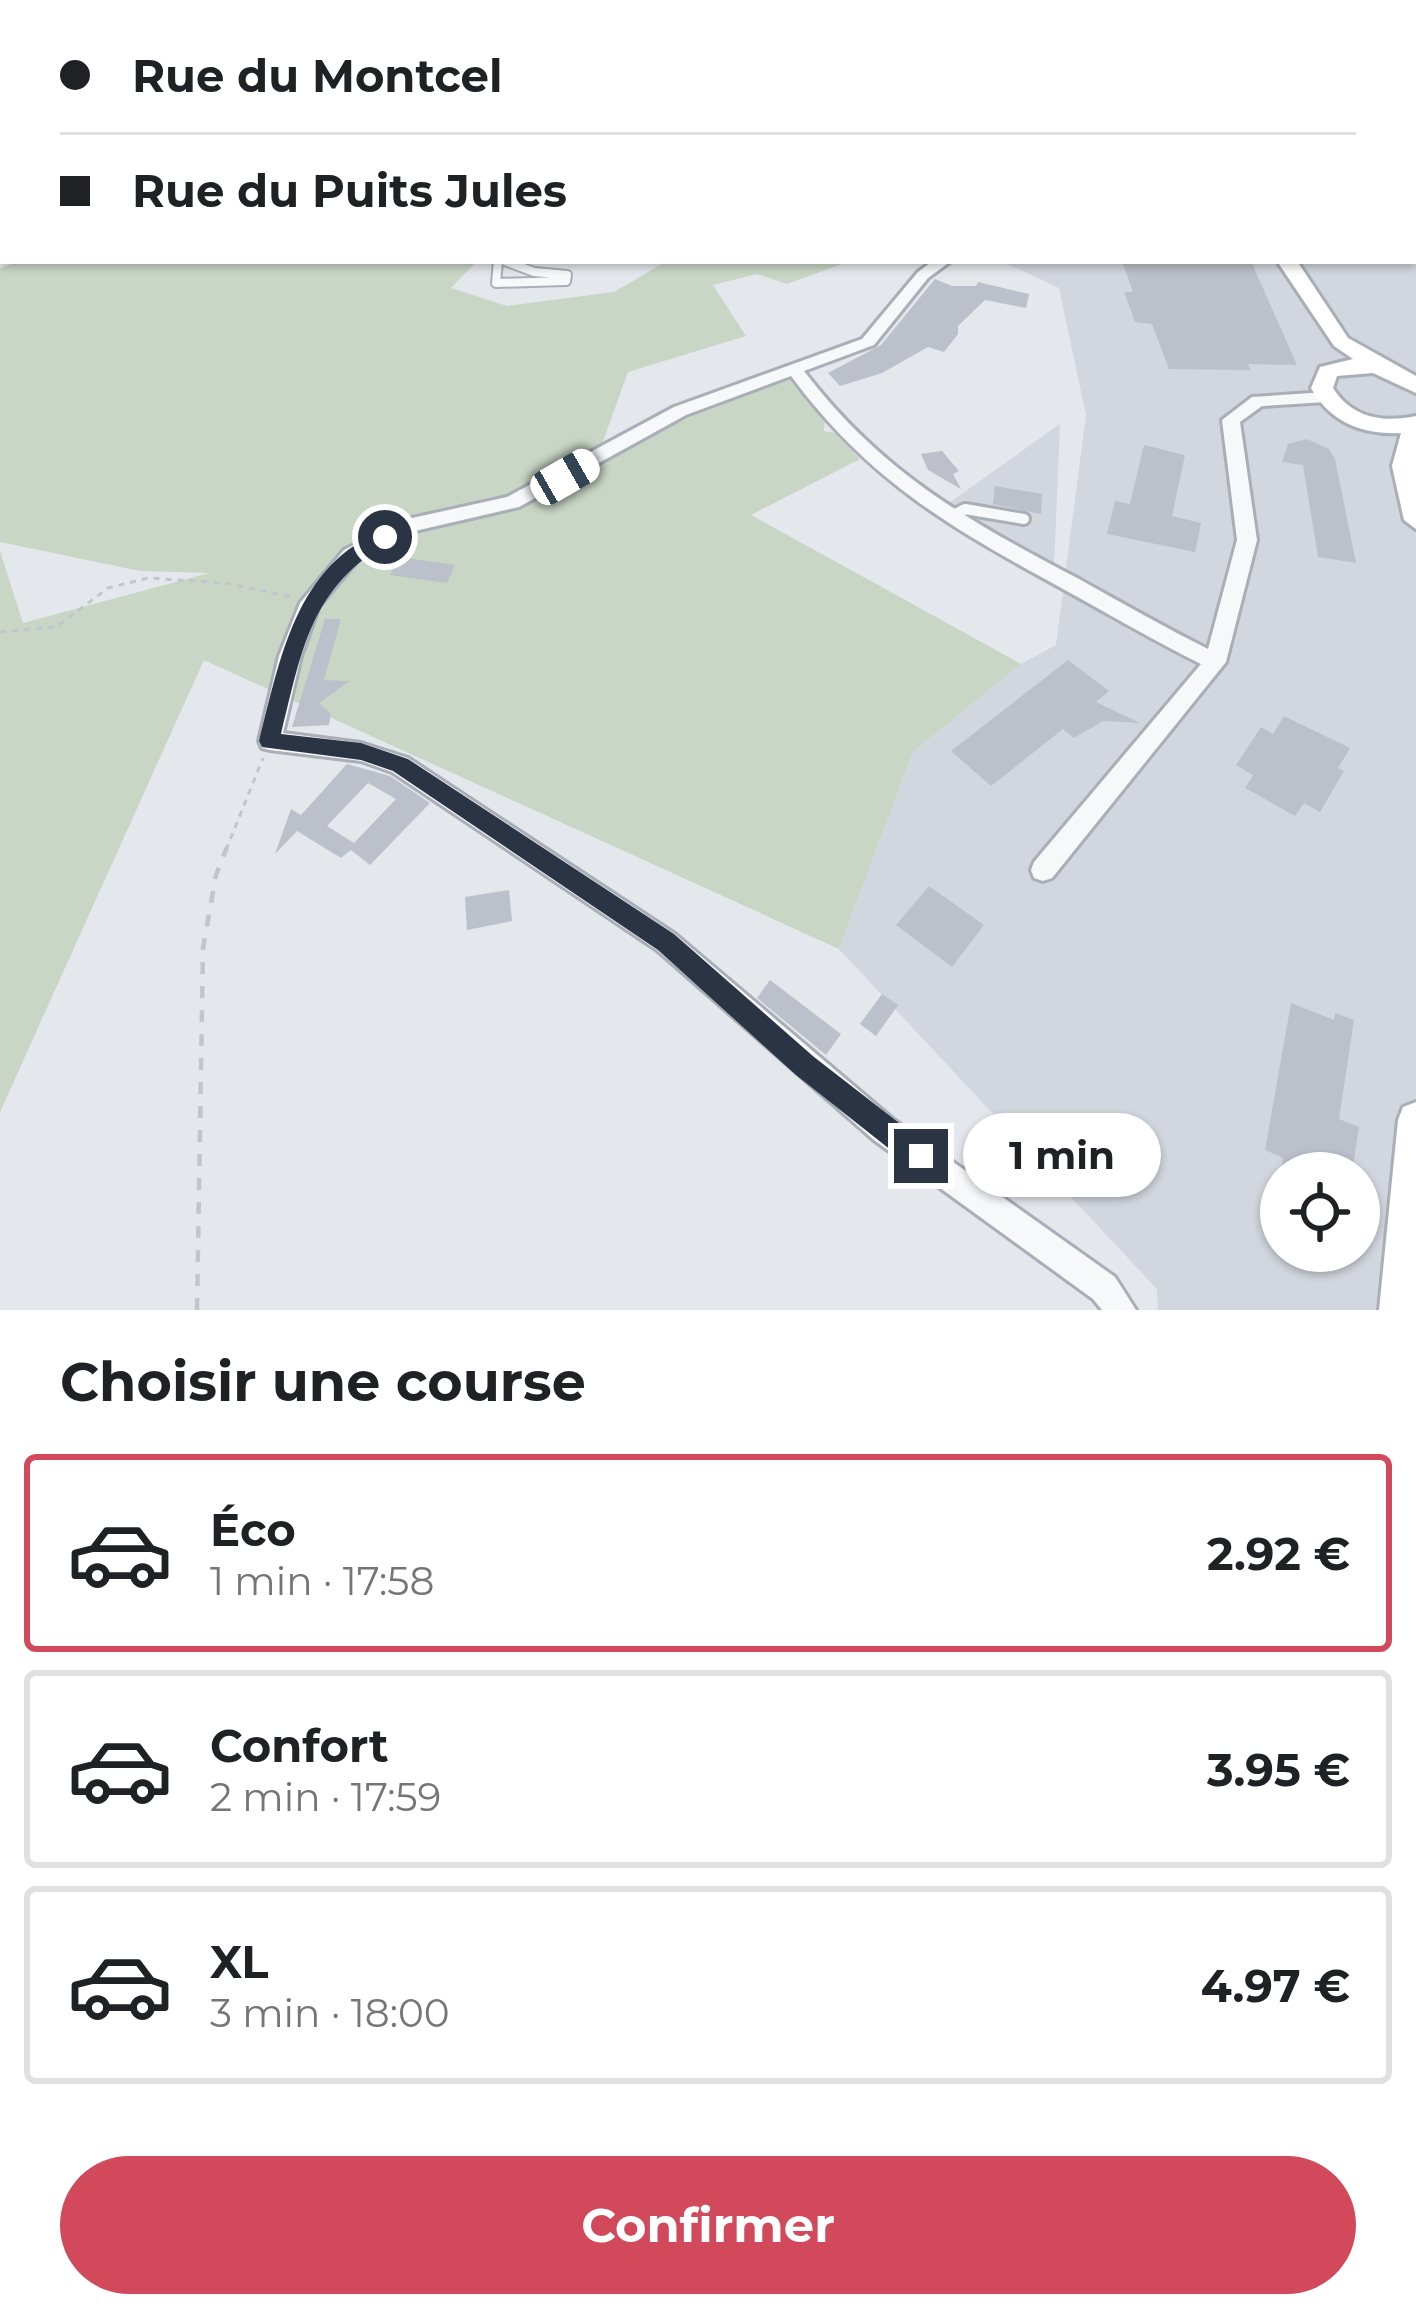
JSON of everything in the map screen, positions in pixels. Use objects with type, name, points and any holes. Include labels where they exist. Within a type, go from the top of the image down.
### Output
[{"type":"main road","points":[[1289,264],[1342,343],[1416,386]]},
{"type":"main road","points":[[1338,368],[1342,343]]},
{"type":"main road","points":[[1387,369],[1360,364],[1338,368],[1323,380],[1326,397],[1360,422],[1403,466]]},
{"type":"main road","points":[[1360,422],[1389,428],[1415,424],[1403,466],[1416,520]]},
{"type":"main road","points":[[1399,1310],[1416,1120]]},
{"type":"street","points":[[939,264],[923,275],[868,342],[680,411],[512,502],[410,524],[351,556],[310,603],[290,656],[269,741],[361,752],[400,765],[666,942],[868,1117],[1103,1288],[1121,1310]]},
{"type":"street","points":[[793,368],[837,429],[908,492],[1153,633],[1215,662]]},
{"type":"street","points":[[1043,870],[1215,662],[1247,540],[1231,420],[1258,401],[1326,397]]},
{"type":"lane","points":[[500,264],[496,283],[566,281],[567,275],[510,264]]},
{"type":"lane","points":[[950,518],[965,509],[1024,519]]},
{"type":"path","points":[[0,632],[52,629],[108,588],[140,578],[172,576],[260,588],[310,603]]},
{"type":"path","points":[[197,1310],[203,948],[216,875],[269,741]]},
{"type":"shaded area","points":[[1007,264],[1416,264],[1416,1310],[1158,1310],[1157,1289],[839,949],[913,752],[1021,664],[1056,645],[1086,415],[1059,288]]},
{"type":"shaded area","points":[[1060,424],[1054,568],[949,503]]},
{"type":"green space","points":[[12,264],[474,264],[451,288],[507,306],[614,292],[662,264],[842,264],[787,284],[757,274],[713,285],[746,336],[628,372],[602,444],[625,436],[637,443],[718,403],[791,377],[825,420],[824,431],[835,433],[860,459],[751,515],[1021,664],[913,752],[839,949],[204,660],[0,1112],[0,551],[23,623],[209,573],[140,571],[0,542],[0,268]]},
{"type":"building","points":[[1123,264],[1252,264],[1297,365],[1169,369],[1152,324],[1135,322],[1124,292],[1133,292]]},
{"type":"building","points":[[935,279],[952,286],[976,286],[978,282],[1029,294],[1026,308],[985,300],[958,326],[958,334],[944,352],[928,347],[882,373],[840,386],[828,373],[881,345]]},
{"type":"building","points":[[1307,439],[1329,449],[1335,459],[1356,563],[1318,557],[1303,465],[1282,462],[1288,444]]},
{"type":"building","points":[[1144,445],[1185,455],[1172,516],[1201,523],[1195,552],[1107,534],[1115,501],[1130,504]]},
{"type":"building","points":[[942,451],[959,471],[953,474],[961,489],[928,470],[921,454]]},
{"type":"building","points":[[995,486],[1042,494],[1041,514],[993,504]]},
{"type":"building","points":[[399,557],[455,565],[447,583],[390,575]]},
{"type":"building","points":[[325,619],[341,619],[324,680],[350,681],[319,703],[331,714],[329,725],[292,727]]},
{"type":"building","points":[[1068,660],[1109,691],[1096,702],[1140,723],[1103,721],[1074,738],[1063,729],[991,786],[951,751]]},
{"type":"building","points":[[1284,716],[1350,748],[1338,768],[1344,771],[1320,812],[1304,803],[1295,816],[1245,788],[1253,775],[1236,765],[1261,727],[1273,734]]},
{"type":"building","points":[[347,764],[390,776],[430,803],[370,865],[351,850],[341,858],[297,831],[275,854],[291,809],[301,815]],"holes":[[[368,783],[396,799],[354,843],[327,826]]]},
{"type":"building","points":[[929,886],[984,925],[952,967],[896,925]]},
{"type":"building","points":[[509,890],[512,921],[467,930],[465,897]]},
{"type":"building","points":[[770,980],[841,1034],[826,1055],[757,998]]},
{"type":"building","points":[[882,994],[898,1005],[876,1036],[860,1024]]},
{"type":"building","points":[[1291,1003],[1334,1020],[1335,1013],[1354,1020],[1339,1119],[1359,1127],[1355,1152],[1265,1150]]},
{"type":"route","points":[[385,537],[351,556],[310,603],[290,656],[269,741],[361,752],[400,765],[666,942],[805,1066],[921,1156]]}]
